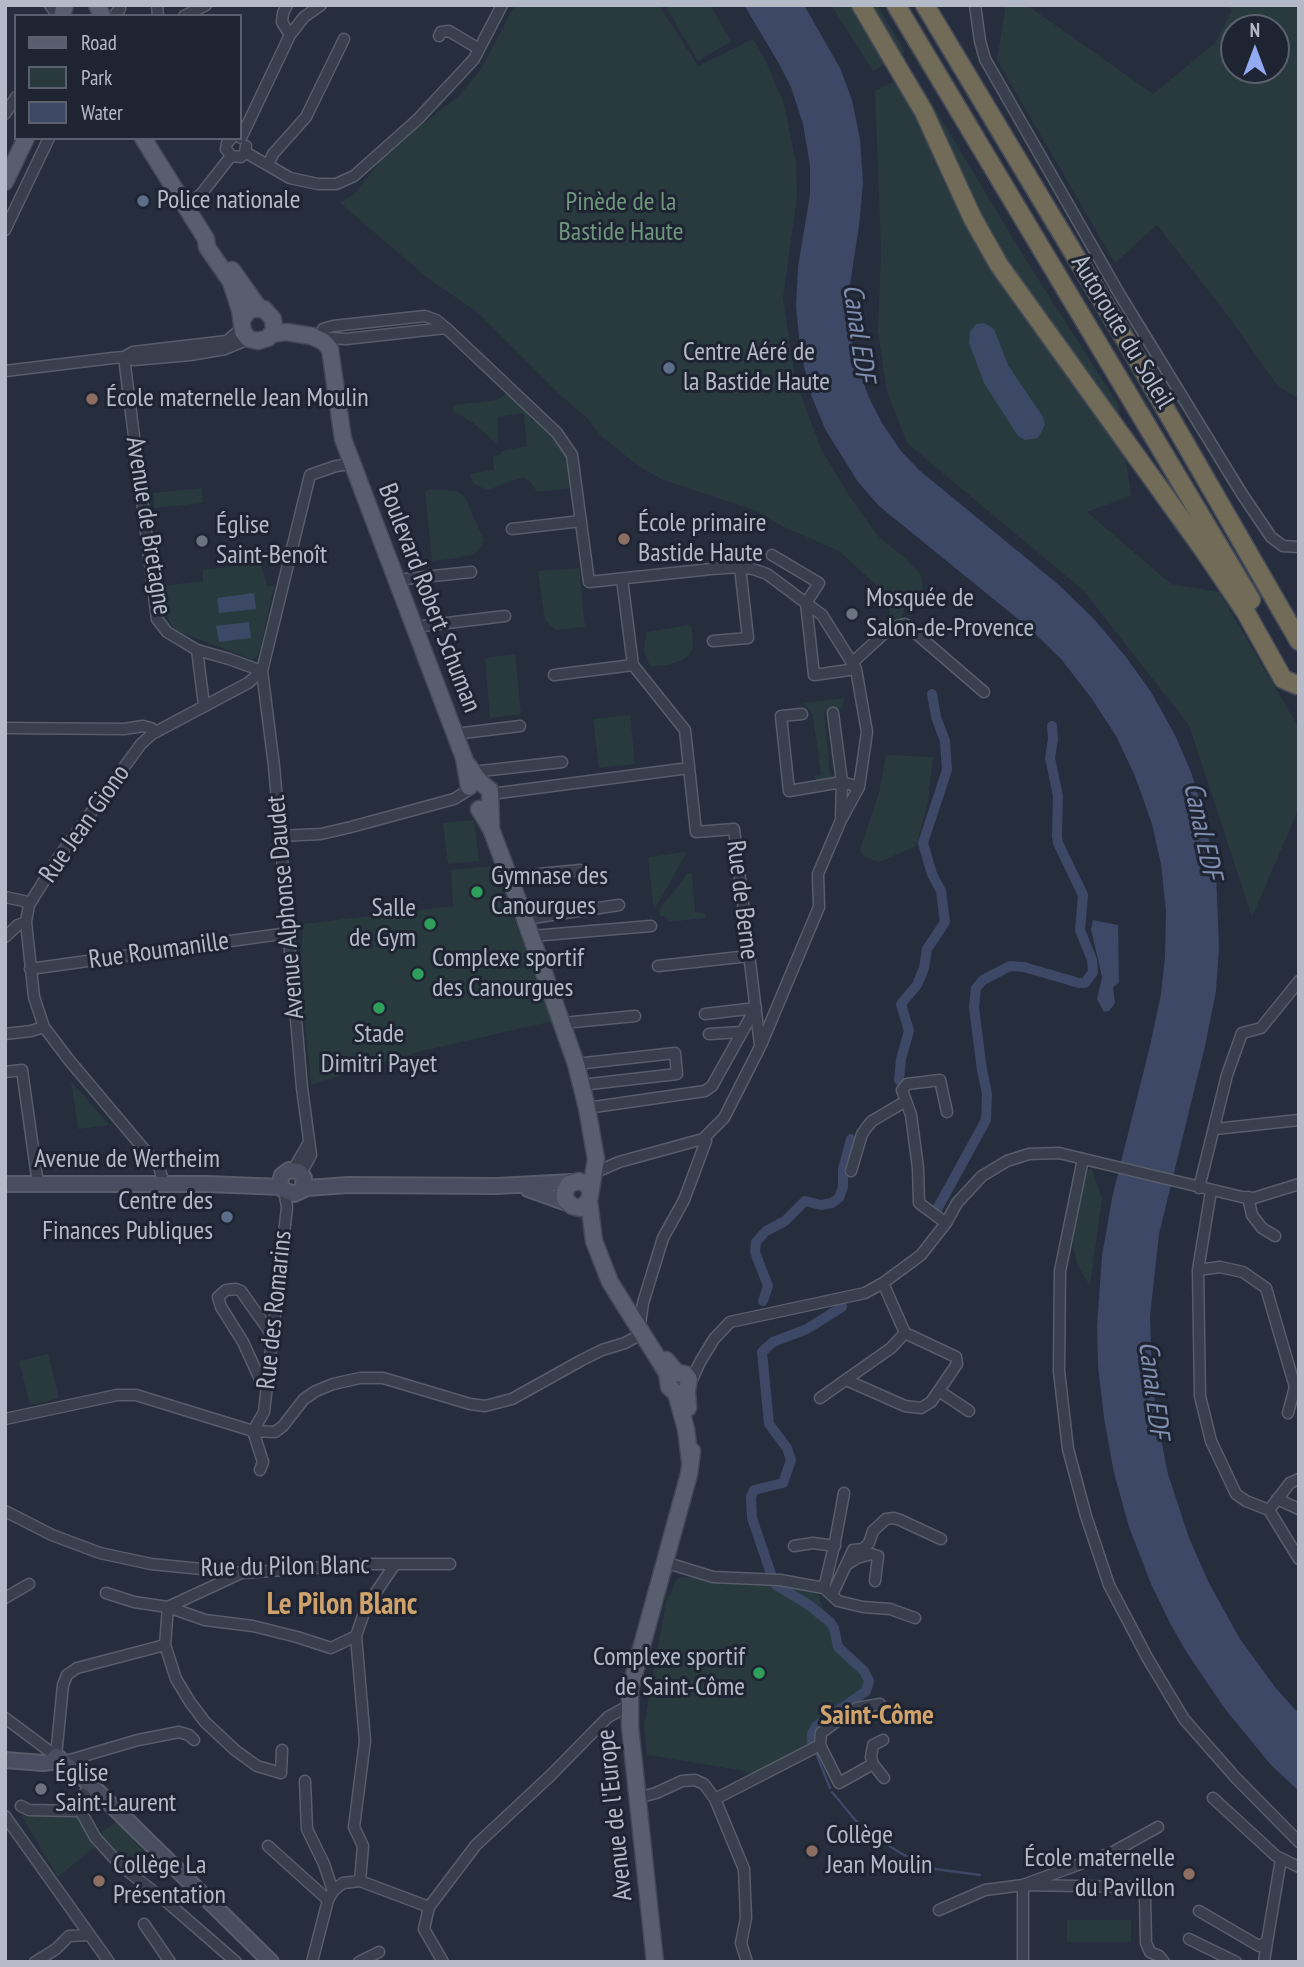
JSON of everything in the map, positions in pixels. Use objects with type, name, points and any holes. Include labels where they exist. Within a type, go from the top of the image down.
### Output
[{"type":"highway","points":[[861,5],[924,112],[972,217],[999,265],[1203,549],[1245,611],[1283,679],[1298,687]]},
{"type":"highway","name":"Autoroute du Soleil","points":[[896,5],[1254,606],[1298,687]]},
{"type":"highway","name":"Autoroute du Soleil","points":[[926,5],[1135,356],[1299,641]]},
{"type":"main road","points":[[97,5],[113,13]]},
{"type":"main road","points":[[5,182],[25,140]]},
{"type":"main road","points":[[144,140],[185,208],[228,271],[259,308],[268,312],[272,327],[263,340],[244,329],[228,271]]},
{"type":"main road","points":[[244,329],[248,311],[259,308]]},
{"type":"main road","points":[[272,327],[286,332],[323,334]]},
{"type":"main road","name":"Boulevard Robert Schuman","points":[[323,334],[324,342],[333,356],[343,439],[350,460],[455,734],[473,790],[526,919],[576,1064],[587,1108],[594,1162],[590,1196]]},
{"type":"main road","name":"Boulevard Robert Schuman","points":[[323,334],[345,390],[350,460]]},
{"type":"main road","points":[[594,1162],[565,1191],[569,1204],[594,1241],[610,1282],[680,1382]]},
{"type":"main road","points":[[574,1182],[583,1182],[590,1196],[594,1241]]},
{"type":"main road","points":[[569,1204],[580,1208],[590,1196]]},
{"type":"main road","name":"Avenue de l'Europe","points":[[655,1962],[628,1706],[630,1689],[689,1474],[693,1441],[680,1382]]},
{"type":"street","points":[[188,14],[206,5]]},
{"type":"street","points":[[287,5],[282,22],[290,35]]},
{"type":"street","points":[[246,152],[290,178],[318,184],[336,184],[354,176],[418,119],[474,59],[502,5]]},
{"type":"street","points":[[975,5],[985,59],[1120,295],[1271,537],[1283,546],[1299,547]]},
{"type":"street","points":[[242,123],[290,35],[317,6]]},
{"type":"street","points":[[439,36],[441,32],[449,31],[479,49]]},
{"type":"street","points":[[268,165],[273,154],[306,117],[344,39]]},
{"type":"street","points":[[5,230],[48,140]]},
{"type":"street","points":[[233,140],[227,152],[231,156],[238,158],[246,152]]},
{"type":"street","points":[[235,140],[246,146],[246,152]]},
{"type":"street","points":[[185,208],[202,193],[231,156]]},
{"type":"street","points":[[323,334],[332,326],[425,316],[436,320],[557,433],[572,455],[589,582],[740,567],[766,574],[822,615],[854,665],[867,732],[859,786],[818,874],[819,907],[761,1045],[724,1118],[703,1139],[619,1162],[594,1162]]},
{"type":"street","points":[[323,334],[346,339],[446,328]]},
{"type":"street","points":[[5,370],[124,357],[134,360],[225,349],[244,329]]},
{"type":"street","name":"Avenue de Bretagne","points":[[124,357],[157,619],[167,632],[197,650],[262,671]]},
{"type":"street","points":[[5,728],[124,729],[145,734],[248,683],[262,671],[310,475],[350,460]]},
{"type":"street","points":[[512,529],[581,521]]},
{"type":"street","points":[[772,555],[819,583],[806,603],[814,675],[854,665],[890,628],[905,624],[985,692]]},
{"type":"street","points":[[713,641],[748,638],[740,567]]},
{"type":"street","points":[[396,580],[471,572]]},
{"type":"street","points":[[473,790],[689,768],[685,730],[633,666],[622,579]]},
{"type":"street","points":[[414,627],[505,616]]},
{"type":"street","points":[[197,650],[204,705]]},
{"type":"street","points":[[554,675],[633,666]]},
{"type":"street","name":"Avenue Alphonse Daudet","points":[[262,671],[311,1155],[293,1183]]},
{"type":"street","points":[[833,713],[842,782],[841,820]]},
{"type":"street","points":[[802,714],[781,716],[789,791],[842,782],[859,786]]},
{"type":"street","points":[[455,734],[520,726]]},
{"type":"street","name":"Rue Jean Giono","points":[[29,905],[58,858],[145,734]]},
{"type":"street","points":[[279,836],[321,834],[562,762]]},
{"type":"street","name":"Rue de Berne","points":[[689,768],[696,832],[734,829],[761,1045]]},
{"type":"street","points":[[509,877],[580,870]]},
{"type":"street","points":[[5,897],[24,901],[29,905],[26,922],[30,969],[36,1005],[44,1027],[159,1167],[164,1184]]},
{"type":"street","points":[[526,919],[619,905]]},
{"type":"street","points":[[5,937],[18,925],[26,922]]},
{"type":"street","points":[[532,936],[651,926]]},
{"type":"street","name":"Rue Roumanille","points":[[30,969],[288,933]]},
{"type":"street","points":[[658,966],[749,956]]},
{"type":"street","points":[[1199,1188],[1227,1075],[1241,1034],[1261,1028],[1299,981]]},
{"type":"street","points":[[705,1014],[768,1011],[780,998]]},
{"type":"street","points":[[587,1108],[705,1091],[712,1086],[741,1032],[756,1012]]},
{"type":"street","points":[[563,1023],[635,1016]]},
{"type":"street","points":[[5,1034],[44,1027]]},
{"type":"street","points":[[709,1034],[741,1032]]},
{"type":"street","points":[[576,1064],[675,1053],[677,1074],[581,1084]]},
{"type":"street","points":[[5,1072],[22,1070],[38,1184]]},
{"type":"street","points":[[946,1223],[919,1202],[918,1168],[911,1115],[902,1090],[907,1084],[940,1080],[947,1112]]},
{"type":"street","points":[[850,1171],[862,1134],[867,1127],[872,1121],[906,1101]]},
{"type":"street","points":[[1215,1129],[1299,1120]]},
{"type":"street","points":[[5,1419],[117,1395],[136,1395],[253,1431],[275,1432],[304,1399],[316,1391],[359,1378],[383,1378],[470,1404],[485,1406],[513,1399],[592,1355],[625,1343],[639,1325],[663,1238],[684,1200],[706,1141]]},
{"type":"street","points":[[680,1382],[699,1362],[723,1327],[730,1322],[865,1293],[883,1283],[921,1255],[946,1223],[957,1203],[982,1176],[1007,1161],[1029,1154],[1059,1153],[1211,1191],[1254,1198],[1299,1184]]},
{"type":"street","points":[[1083,1159],[1060,1271],[1059,1371],[1068,1450],[1086,1516],[1109,1585],[1147,1659],[1184,1719],[1235,1777],[1299,1842]]},
{"type":"street","name":"Avenue de Wertheim","points":[[5,1184],[293,1183],[510,1186],[574,1182]]},
{"type":"street","name":"Rue des Romarins","points":[[264,1412],[286,1207],[293,1183]]},
{"type":"street","name":"Avenue de Wertheim","points":[[510,1186],[542,1192],[569,1204]]},
{"type":"street","points":[[1211,1191],[1198,1270],[1199,1386],[1211,1441],[1236,1494],[1269,1510],[1299,1559]]},
{"type":"street","points":[[1248,1197],[1252,1215],[1262,1228],[1275,1236]]},
{"type":"street","points":[[1198,1270],[1220,1268],[1243,1272],[1266,1288],[1297,1388],[1288,1413]]},
{"type":"street","points":[[846,1380],[905,1406],[921,1408],[931,1402],[957,1364],[956,1357],[905,1333],[883,1283]]},
{"type":"street","points":[[267,1386],[259,1377],[218,1297],[226,1290],[241,1291],[272,1335]]},
{"type":"street","points":[[820,1398],[891,1348],[905,1333]]},
{"type":"street","points":[[680,1382],[699,1362]]},
{"type":"street","points":[[939,1391],[969,1411]]},
{"type":"street","points":[[264,1412],[275,1432]]},
{"type":"street","points":[[260,1471],[264,1462],[253,1431],[264,1412]]},
{"type":"street","points":[[1269,1510],[1290,1483],[1299,1479]]},
{"type":"street","points":[[828,1592],[844,1493]]},
{"type":"street","points":[[1277,1499],[1299,1509]]},
{"type":"street","name":"Rue du Pilon Blanc","points":[[5,1511],[52,1535],[100,1553],[151,1564],[242,1573],[396,1564],[450,1564]]},
{"type":"street","points":[[828,1592],[853,1550],[863,1549],[869,1543],[873,1531],[886,1519],[894,1518],[941,1539]]},
{"type":"street","points":[[794,1546],[813,1543],[835,1546]]},
{"type":"street","points":[[845,1566],[870,1554],[878,1556],[875,1581]]},
{"type":"street","points":[[664,1562],[713,1577],[780,1580],[828,1592],[838,1601],[863,1607],[890,1609],[915,1618]]},
{"type":"street","points":[[359,1881],[363,1846],[354,1826],[365,1741],[356,1636],[366,1607],[396,1564]]},
{"type":"street","points":[[168,1607],[242,1573]]},
{"type":"street","points":[[5,1598],[29,1584]]},
{"type":"street","points":[[106,1593],[134,1602],[168,1607],[205,1620],[253,1626],[331,1648],[356,1636]]},
{"type":"street","points":[[168,1607],[165,1645],[176,1679],[205,1722],[257,1766],[282,1773],[282,1750]]},
{"type":"street","points":[[59,1759],[63,1685],[67,1675],[77,1668],[165,1645]]},
{"type":"street","points":[[873,1764],[839,1783],[820,1745],[821,1733],[858,1708],[880,1704]]},
{"type":"street","points":[[443,1962],[424,1929],[429,1907],[484,1837],[608,1717],[628,1706]]},
{"type":"street","points":[[5,1718],[91,1785],[271,1962]]},
{"type":"street","points":[[5,1760],[51,1762],[179,1732],[194,1740]]},
{"type":"street","points":[[883,1740],[873,1745],[871,1757],[884,1778]]},
{"type":"street","points":[[715,1799],[820,1745]]},
{"type":"street","points":[[637,1798],[682,1781],[695,1780],[705,1784],[715,1799],[744,1869],[746,1918],[741,1943],[747,1962]]},
{"type":"street","points":[[305,1781],[307,1829],[324,1864],[330,1896],[313,1962]]},
{"type":"street","points":[[91,1785],[78,1802],[95,1837],[120,1865],[236,1962]]},
{"type":"street","points":[[1213,1798],[1281,1859],[1299,1867]]},
{"type":"street","points":[[21,1806],[29,1810],[75,1811],[79,1808]]},
{"type":"street","points":[[5,1816],[109,1962]]},
{"type":"street","points":[[1023,1885],[1113,1852],[1158,1827]]},
{"type":"street","points":[[268,1846],[330,1896]]},
{"type":"street","points":[[1264,1962],[1281,1859]]},
{"type":"street","points":[[330,1896],[343,1883],[359,1881],[429,1907]]},
{"type":"street","points":[[1023,1885],[1023,1962]]},
{"type":"street","points":[[939,1910],[985,1890],[1023,1885],[1141,1890],[1145,1898],[1146,1943],[1150,1952],[1159,1955],[1164,1962]]},
{"type":"street","points":[[1199,1911],[1259,1946],[1267,1942]]},
{"type":"street","points":[[144,1924],[170,1962]]},
{"type":"street","points":[[35,1962],[69,1937],[90,1935]]},
{"type":"street","points":[[1189,1939],[1236,1962]]},
{"type":"street","points":[[55,1949],[60,1962]]},
{"type":"street","points":[[359,1962],[379,1952]]},
{"type":"green space","name":"Pinède de la Bastide Haute","points":[[515,5],[659,5],[698,66],[753,39],[784,104],[796,163],[797,197],[783,298],[795,379],[821,449],[850,497],[879,537],[921,575],[923,591],[908,601],[901,619],[893,621],[890,618],[887,595],[839,551],[786,528],[754,510],[661,479],[637,465],[601,436],[587,418],[558,393],[477,312],[429,279],[340,203],[355,193],[381,160],[400,142],[460,95],[481,69]]},
{"type":"green space","points":[[665,5],[710,5],[731,41],[698,61]]},
{"type":"green space","points":[[831,5],[877,5],[905,52],[873,71]]},
{"type":"green space","points":[[1006,5],[1027,5],[1153,94],[1215,43],[1220,33],[1220,84],[1290,84],[1290,14],[1230,14],[1232,10],[1227,5],[1299,5],[1299,399],[1277,385],[1229,317],[1157,225],[1115,263],[997,60]]},
{"type":"green space","points":[[913,72],[1024,257],[1118,404],[1131,496],[1087,512],[1171,584],[1219,592],[1299,728],[1299,808],[1252,917],[1189,725],[1083,590],[907,443],[887,392],[878,332],[881,250],[875,91]]},
{"type":"green space","points":[[506,394],[562,447],[568,459],[572,488],[537,492],[530,481],[523,477],[488,490],[474,484],[469,474],[494,470],[493,456],[500,455],[502,451],[527,446],[524,415],[522,413],[498,417],[498,445],[472,422],[453,411],[453,405],[497,400]]},
{"type":"green space","points":[[202,488],[203,503],[154,508],[153,493]]},
{"type":"green space","points":[[425,491],[457,491],[465,497],[484,541],[479,550],[471,555],[432,561]]},
{"type":"green space","points":[[261,563],[267,586],[274,586],[259,654],[255,658],[251,659],[177,631],[172,626],[166,614],[162,586],[203,581],[203,570]]},
{"type":"green space","points":[[579,568],[585,627],[556,630],[545,620],[538,571]]},
{"type":"green space","points":[[690,625],[693,648],[690,654],[683,660],[667,665],[650,666],[644,652],[646,632]]},
{"type":"green space","points":[[515,654],[521,714],[490,718],[485,658]]},
{"type":"green space","points":[[845,698],[842,708],[824,712],[830,775],[838,776],[836,779],[817,781],[814,776],[821,775],[813,715],[803,703]]},
{"type":"green space","points":[[630,715],[635,764],[599,768],[593,719]]},
{"type":"green space","points":[[886,755],[933,757],[928,802],[916,846],[879,862],[864,856],[860,850],[879,793]]},
{"type":"green space","points":[[474,820],[479,861],[448,864],[443,823]]},
{"type":"green space","points":[[687,852],[654,910],[648,857]]},
{"type":"green space","name":"Complexe sportif des Canourgues","points":[[493,866],[554,1021],[421,1051],[311,1085],[300,972],[303,924],[453,906],[451,870]]},
{"type":"green space","points":[[688,873],[692,873],[695,912],[705,913],[705,918],[668,922],[667,917],[660,916],[659,910]]},
{"type":"green space","points":[[71,1081],[109,1125],[78,1129]]},
{"type":"green space","points":[[1085,1170],[1092,1170],[1102,1198],[1090,1286],[1077,1264],[1072,1241]]},
{"type":"green space","points":[[48,1354],[59,1398],[30,1405],[19,1361]]},
{"type":"green space","name":"Complexe sportif de Saint-Côme","points":[[681,1577],[765,1581],[819,1594],[827,1616],[839,1629],[838,1640],[867,1677],[870,1696],[821,1725],[815,1734],[815,1744],[753,1774],[647,1755],[644,1725],[667,1596],[670,1596],[676,1580]]},
{"type":"green space","points":[[21,1815],[81,1818],[98,1844],[58,1877]]},
{"type":"green space","points":[[119,1820],[136,1838],[134,1841],[142,1850],[129,1864],[121,1855],[117,1858],[97,1835]]},
{"type":"green space","points":[[1067,1920],[1131,1920],[1131,1942],[1067,1942]]},
{"type":"water","name":"Canal EDF","points":[[744,5],[804,5],[840,68],[852,100],[860,139],[863,183],[849,291],[849,322],[855,358],[869,398],[882,423],[901,451],[919,470],[1059,585],[1094,619],[1151,692],[1175,735],[1191,772],[1203,811],[1216,873],[1219,947],[1216,991],[1205,1046],[1159,1234],[1150,1316],[1152,1377],[1168,1474],[1189,1538],[1209,1583],[1240,1639],[1275,1687],[1299,1714],[1299,1791],[1271,1765],[1225,1709],[1171,1625],[1151,1584],[1129,1527],[1114,1473],[1104,1418],[1097,1326],[1102,1256],[1112,1198],[1161,994],[1165,957],[1166,911],[1161,864],[1152,824],[1135,776],[1116,736],[1061,659],[1029,628],[879,506],[858,482],[825,429],[812,397],[801,355],[796,307],[798,267],[810,195],[810,165],[803,124],[791,87]]},
{"type":"water","points":[[984,323],[994,329],[1008,365],[1043,417],[1045,425],[1038,438],[1025,440],[1018,436],[984,383],[969,343],[970,332],[976,324]]},
{"type":"water","points":[[254,593],[256,609],[219,613],[217,598]]},
{"type":"water","points":[[249,622],[251,638],[219,642],[216,626]]},
{"type":"water","points":[[1093,920],[1118,925],[1119,983],[1113,987],[1115,1003],[1109,1011],[1104,1012],[1097,999],[1102,977],[1091,929]]},
{"type":"waterway","points":[[899,1080],[901,1059],[909,1031],[901,1004],[917,985],[924,968],[927,949],[945,922],[941,891],[932,874],[923,843],[947,770],[945,741],[936,717],[932,694]]},
{"type":"waterway","points":[[936,1211],[986,1120],[987,1094],[974,1007],[976,988],[983,980],[1010,966],[1024,967],[1079,983],[1085,983],[1093,972],[1092,960],[1080,930],[1083,895],[1058,843],[1058,796],[1050,758],[1052,726]]},
{"type":"waterway","points":[[763,1301],[768,1286],[755,1252],[756,1242],[766,1231],[785,1221],[805,1201],[821,1205],[832,1203],[839,1198],[851,1139]]},
{"type":"waterway","points":[[772,1577],[752,1518],[751,1497],[754,1490],[783,1483],[791,1460],[787,1448],[769,1424],[762,1352],[773,1342],[807,1329],[842,1307]]},
{"type":"waterway","points":[[776,1585],[809,1605],[830,1622],[838,1647],[864,1671],[869,1681],[866,1691],[816,1726],[812,1734],[812,1744]]},
{"type":"waterway","points":[[816,1753],[830,1788]]},
{"type":"waterway","points":[[832,1792],[856,1821],[904,1855],[935,1869],[980,1875]]},
{"type":"place","name":"Police nationale","points":[[143,201]]},
{"type":"place","name":"Centre Aéré de la Bastide Haute","points":[[669,368]]},
{"type":"place","name":"École maternelle Jean Moulin","points":[[92,399]]},
{"type":"place","name":"École primaire Bastide Haute","points":[[624,539]]},
{"type":"place","name":"Église Saint-Benoît","points":[[202,541]]},
{"type":"place","name":"Mosquée de Salon-de-Provence","points":[[852,614]]},
{"type":"place","name":"Gymnase des Canourgues","points":[[477,892]]},
{"type":"place","name":"Salle de Gym","points":[[430,924]]},
{"type":"place","name":"Complexe sportif des Canourgues","points":[[418,974]]},
{"type":"place","name":"Stade Dimitri Payet","points":[[379,1008]]},
{"type":"place","name":"Centre des Finances Publiques","points":[[227,1217]]},
{"type":"place","name":"Complexe sportif de Saint-Côme","points":[[759,1673]]},
{"type":"place","name":"Église Saint-Laurent","points":[[41,1789]]},
{"type":"place","name":"Collège Jean Moulin","points":[[812,1851]]},
{"type":"place","name":"École maternelle du Pavillon","points":[[1189,1874]]},
{"type":"place","name":"Collège La Présentation","points":[[99,1881]]},
{"type":"district","name":"Le Pilon Blanc","points":[[342,1605]]},
{"type":"district","name":"Saint-Côme","points":[[877,1716]]}]
